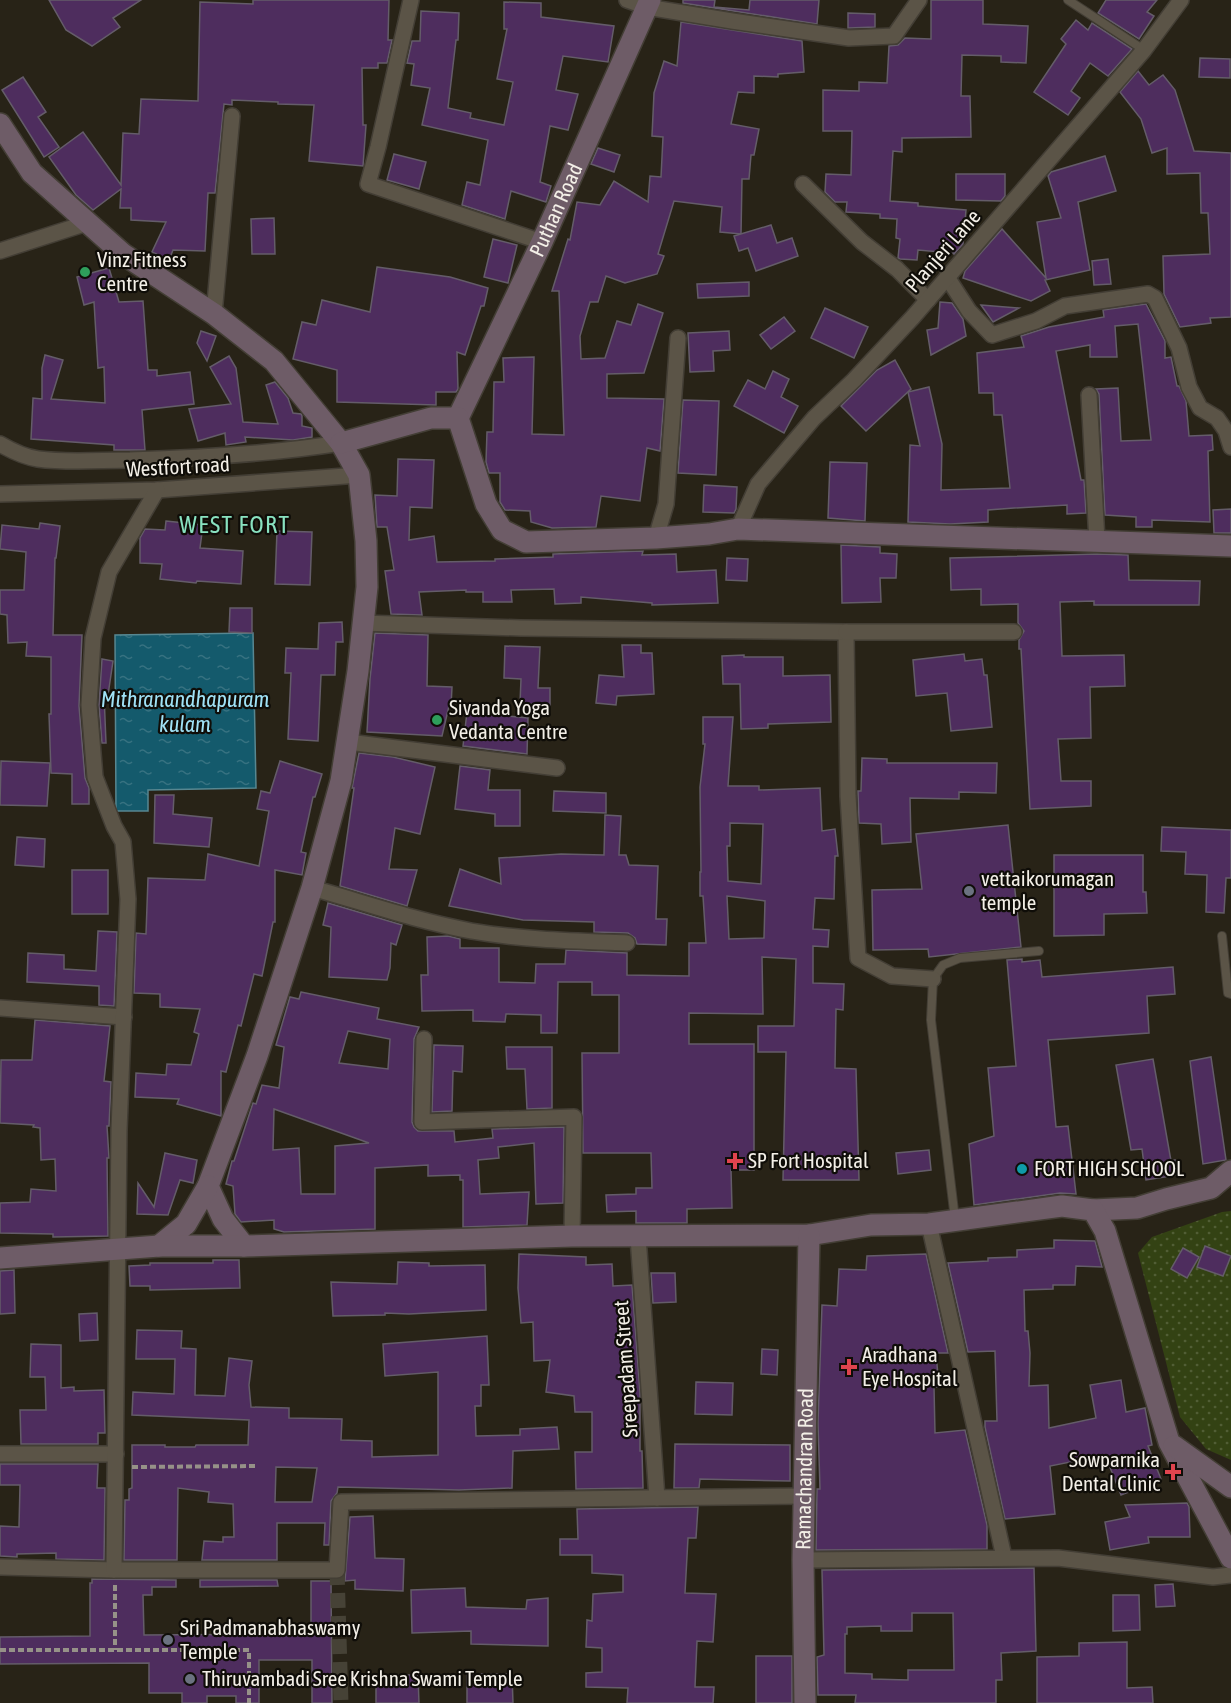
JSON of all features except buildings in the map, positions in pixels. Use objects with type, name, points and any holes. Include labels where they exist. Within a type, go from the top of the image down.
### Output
[{"type":"main road","name":"Puthan Road","points":[[458,418],[542,242],[649,3]]},
{"type":"main road","points":[[0,124],[32,173],[87,223],[123,254],[214,314],[274,362],[341,443],[359,475],[366,541],[367,587],[341,781],[312,888],[257,1056],[208,1186],[186,1224],[159,1246]]},
{"type":"main road","points":[[341,443],[431,418],[458,418],[486,504],[502,530],[526,542],[656,538],[709,534],[738,529],[1231,546]]},
{"type":"main road","points":[[0,1258],[159,1246],[244,1246],[572,1236],[809,1235],[872,1225],[930,1224],[1062,1206],[1093,1210],[1137,1208],[1166,1198],[1211,1188],[1231,1171]]},
{"type":"main road","points":[[208,1186],[223,1219],[244,1246]]},
{"type":"main road","points":[[1093,1210],[1105,1231],[1169,1442],[1231,1558]]},
{"type":"main road","name":"Ramachandran Road","points":[[805,1703],[803,1560],[809,1235]]},
{"type":"main road","points":[[1169,1442],[1231,1487]]},
{"type":"street","points":[[411,0],[368,184],[542,242]]},
{"type":"street","points":[[627,0],[849,38],[894,36],[919,0]]},
{"type":"street","name":"Planjeri Lane","points":[[738,529],[758,484],[814,418],[855,380],[928,300],[1144,50],[1181,0]]},
{"type":"street","points":[[214,314],[232,116]]},
{"type":"street","points":[[803,184],[862,242],[897,268],[928,300]]},
{"type":"street","points":[[0,251],[87,223]]},
{"type":"street","points":[[947,277],[969,311],[992,335],[1036,321],[1065,306],[1148,294],[1155,298],[1179,348],[1190,387],[1200,408],[1217,418],[1226,431],[1231,447]]},
{"type":"street","points":[[656,538],[666,504],[678,338]]},
{"type":"street","points":[[1089,395],[1096,542]]},
{"type":"street","points":[[0,444],[37,459],[85,460],[183,459],[285,452],[341,443]]},
{"type":"street","name":"Westfort road","points":[[0,494],[157,490],[359,475]]},
{"type":"street","points":[[114,1570],[117,1249],[128,899],[123,842],[114,826],[95,777],[89,705],[93,638],[109,572],[157,490]]},
{"type":"street","points":[[362,622],[521,628],[1014,632]]},
{"type":"street","points":[[846,632],[848,796],[858,958],[892,976],[933,979]]},
{"type":"street","points":[[348,742],[557,768]]},
{"type":"street","points":[[312,888],[427,922],[473,931],[540,940],[627,943]]},
{"type":"street","points":[[0,1008],[124,1017]]},
{"type":"street","points":[[424,1039],[422,1122],[574,1117],[572,1236]]},
{"type":"street","points":[[930,1224],[1004,1557]]},
{"type":"street","name":"Sreepadam Street","points":[[638,1237],[657,1498]]},
{"type":"street","points":[[0,1454],[116,1461]]},
{"type":"street","points":[[0,1567],[114,1570],[337,1570],[341,1502],[804,1496]]},
{"type":"street","points":[[803,1560],[1058,1558],[1213,1577],[1231,1575]]},
{"type":"lane","points":[[1068,0],[1144,50]]},
{"type":"lane","points":[[1222,936],[1228,993],[1231,994]]},
{"type":"lane","points":[[955,1220],[931,1020],[933,979],[943,965],[960,958],[1039,951]]},
{"type":"path","points":[[116,1461],[257,1466]]},
{"type":"path","points":[[114,1570],[115,1650]]},
{"type":"path","points":[[0,1650],[249,1650],[249,1703]]},
{"type":"green space","points":[[1231,1211],[1231,1460],[1206,1449],[1180,1417],[1138,1253],[1152,1237],[1222,1212]]},
{"type":"water","name":"Mithranandhapuram kulam","points":[[253,633],[256,788],[148,790],[148,811],[116,811],[115,635]]},
{"type":"tunnel","points":[[337,1570],[341,1703]]},
{"type":"place","name":"Vinz Fitness Centre","points":[[85,272]]},
{"type":"place","name":"Sivanda Yoga Vedanta Centre","points":[[437,720]]},
{"type":"place","name":"vettaikorumagan temple","points":[[969,891]]},
{"type":"place","name":"SP Fort Hospital","points":[[735,1161]]},
{"type":"place","name":"FORT HIGH SCHOOL","points":[[1022,1169]]},
{"type":"place","name":"Aradhana Eye Hospital","points":[[849,1367]]},
{"type":"place","name":"Sowparnika Dental Clinic","points":[[1173,1472]]},
{"type":"place","name":"Sri Padmanabhaswamy Temple","points":[[168,1640]]},
{"type":"place","name":"Thiruvambadi Sree Krishna Swami Temple","points":[[190,1679]]},
{"type":"district","name":"WEST FORT","points":[[235,525]]}]
